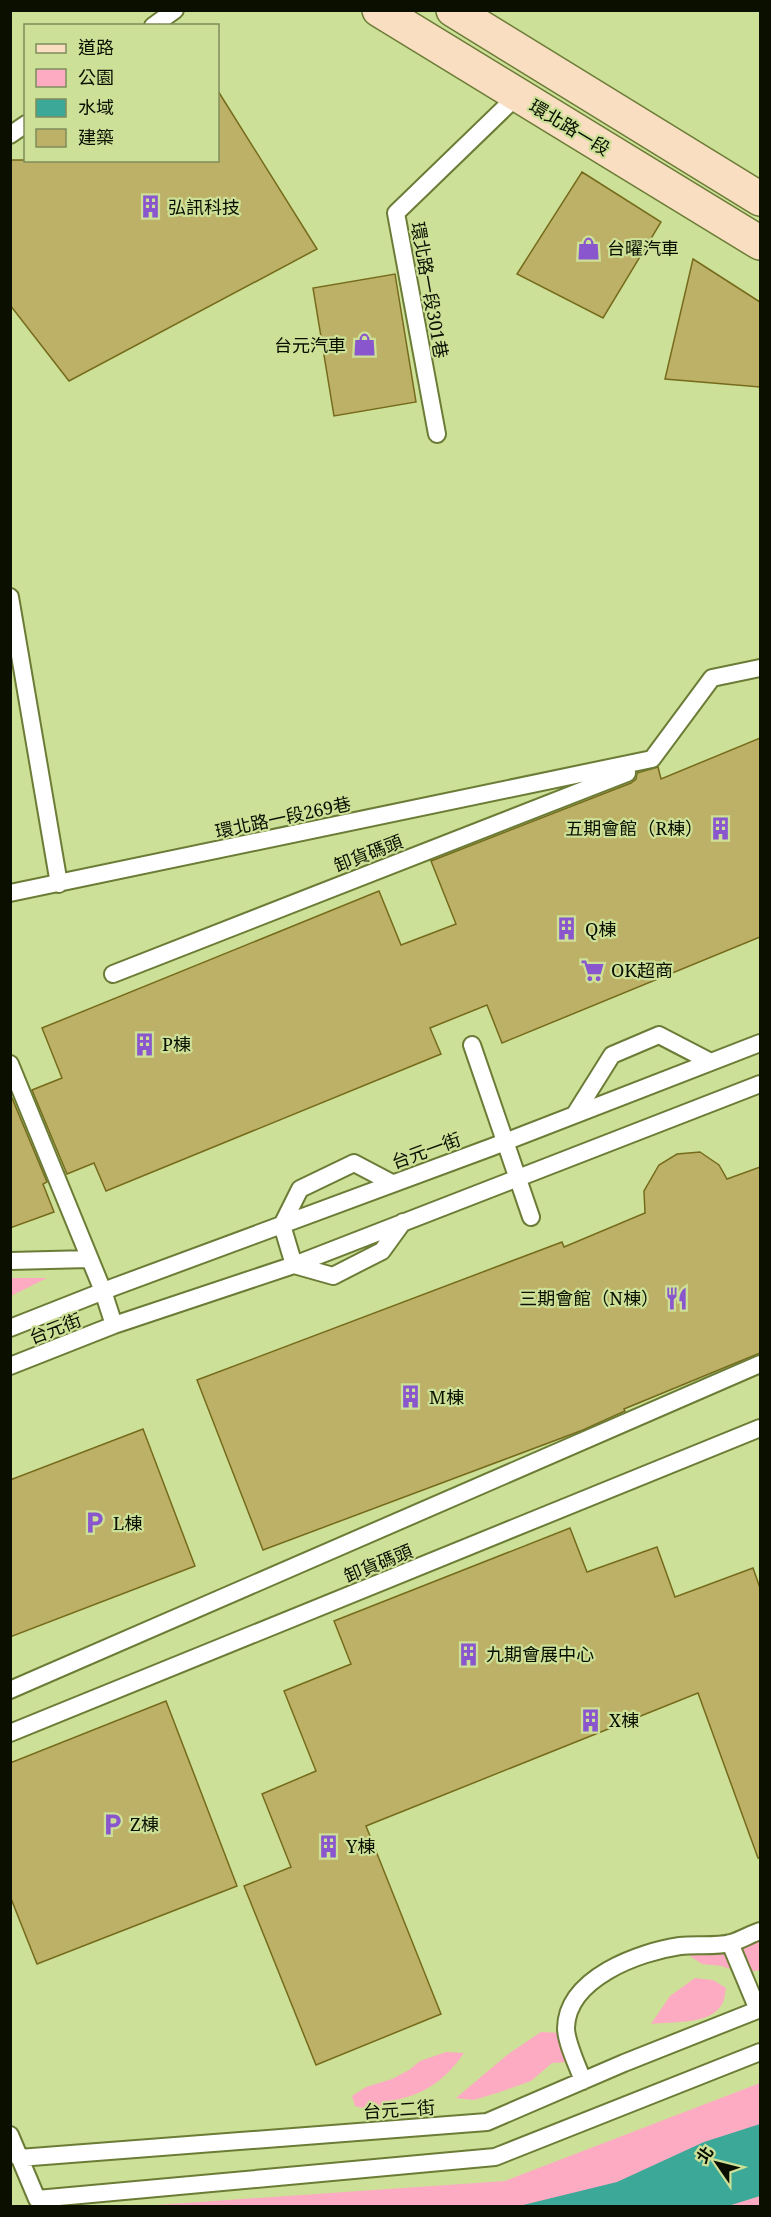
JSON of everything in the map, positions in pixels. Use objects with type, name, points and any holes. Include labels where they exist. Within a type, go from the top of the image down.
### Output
[{"type":"street","name":"環北路一段","points":[[379,10],[760,243]]},
{"type":"street","name":"環北路一段","points":[[453,10],[760,199]]},
{"type":"lane","points":[[156,24],[175,10]]},
{"type":"lane","name":"環北路一段301巷","points":[[437,434],[396,213],[518,95]]},
{"type":"lane","points":[[10,135],[24,125]]},
{"type":"lane","points":[[10,597],[59,884]]},
{"type":"lane","name":"環北路一段269巷","points":[[10,898],[19,892],[652,759],[712,678],[760,668]]},
{"type":"lane","name":"卸貨碼頭","points":[[113,974],[628,772],[631,764]]},
{"type":"lane","points":[[575,1114],[612,1055],[659,1035],[711,1062]]},
{"type":"lane","name":"台元一街","points":[[103,1291],[506,1141],[760,1042]]},
{"type":"lane","points":[[472,1045],[531,1217]]},
{"type":"lane","points":[[10,1064],[103,1291],[114,1325],[294,1265],[760,1084]]},
{"type":"lane","points":[[294,1265],[282,1225],[300,1189],[354,1163],[392,1183]]},
{"type":"lane","points":[[294,1265],[333,1276],[382,1251],[403,1221]]},
{"type":"lane","points":[[10,1262],[89,1258]]},
{"type":"lane","name":"台元街","points":[[10,1328],[103,1291]]},
{"type":"lane","name":"台元街","points":[[10,1366],[114,1325]]},
{"type":"lane","points":[[10,1690],[760,1364]]},
{"type":"lane","name":"卸貨碼頭","points":[[10,1733],[760,1428]]},
{"type":"lane","points":[[583,2080],[566,2030],[568,2013],[576,1996],[598,1975],[644,1955],[679,1946],[730,1943],[760,1931]]},
{"type":"lane","points":[[730,1943],[759,2010]]},
{"type":"lane","name":"台元二街","points":[[19,2158],[481,2122],[759,2010]]},
{"type":"lane","points":[[10,2135],[37,2199],[495,2157],[760,2052]]},
{"type":"green space","points":[[11,1278],[47,1278],[11,1296]]},
{"type":"green space","points":[[760,1927],[760,1970],[744,1973],[721,1966],[702,1964],[690,1956],[704,1941],[730,1944]]},
{"type":"green space","points":[[695,1978],[713,1980],[726,1988],[724,2000],[718,2010],[701,2019],[651,2024],[670,1996]]},
{"type":"green space","points":[[541,2032],[562,2033],[570,2062],[552,2063],[531,2081],[500,2092],[474,2100],[456,2098],[507,2055]]},
{"type":"green space","points":[[446,2052],[464,2053],[442,2078],[426,2089],[374,2108],[355,2106],[352,2096],[366,2087],[392,2079],[420,2061]]},
{"type":"green space","points":[[760,2083],[760,2206],[141,2206],[505,2181]]},
{"type":"water","points":[[760,2124],[760,2196],[728,2206],[519,2206],[617,2182],[704,2142]]},
{"type":"building","name":"弘訊科技","points":[[219,93],[317,249],[69,381],[10,305],[10,160],[24,160],[24,162],[219,162]]},
{"type":"building","name":"台曜汽車","points":[[582,172],[661,222],[603,318],[517,274]]},
{"type":"building","points":[[693,259],[760,302],[760,387],[665,379]]},
{"type":"building","name":"台元汽車","points":[[395,274],[416,402],[334,416],[313,288]]},
{"type":"building","points":[[760,738],[760,937],[502,1043],[487,1005],[430,1028],[441,1054],[106,1191],[94,1163],[67,1174],[32,1090],[62,1078],[42,1028],[379,891],[401,945],[456,924],[431,861],[631,783],[636,779],[637,773],[658,767],[661,779]]},
{"type":"building","points":[[10,1098],[12,1098],[47,1182],[43,1184],[54,1212],[10,1228]]},
{"type":"building","name":"M棟","points":[[700,1152],[719,1165],[727,1179],[760,1167],[760,1353],[624,1409],[625,1411],[583,1430],[263,1550],[197,1380],[562,1242],[564,1247],[645,1213],[644,1191],[659,1165],[677,1154]]},
{"type":"building","name":"L棟","points":[[143,1429],[195,1566],[10,1637],[10,1480]]},
{"type":"building","points":[[570,1528],[587,1572],[657,1547],[675,1597],[753,1568],[760,1588],[760,1858],[758,1858],[698,1693],[366,1826],[441,2014],[316,2065],[244,1886],[291,1867],[262,1794],[316,1771],[284,1691],[351,1664],[334,1621]]},
{"type":"building","name":"Z棟","points":[[166,1701],[237,1886],[37,1964],[10,1896],[10,1763]]},
{"type":"place","name":"弘訊科技","points":[[150,207]]},
{"type":"place","name":"台曜汽車","points":[[589,248]]},
{"type":"place","name":"台元汽車","points":[[364,345]]},
{"type":"place","name":"五期會館（R棟）","points":[[721,828]]},
{"type":"place","name":"Q棟","points":[[567,929]]},
{"type":"place","name":"OK超商","points":[[593,970]]},
{"type":"place","name":"P棟","points":[[144,1044]]},
{"type":"place","name":"三期會館（N棟）","points":[[677,1298]]},
{"type":"place","name":"M棟","points":[[411,1397]]},
{"type":"place","name":"L棟","points":[[95,1523]]},
{"type":"place","name":"九期會展中心","points":[[468,1654]]},
{"type":"place","name":"X棟","points":[[591,1720]]},
{"type":"place","name":"Z棟","points":[[112,1824]]},
{"type":"place","name":"Y棟","points":[[328,1846]]}]
